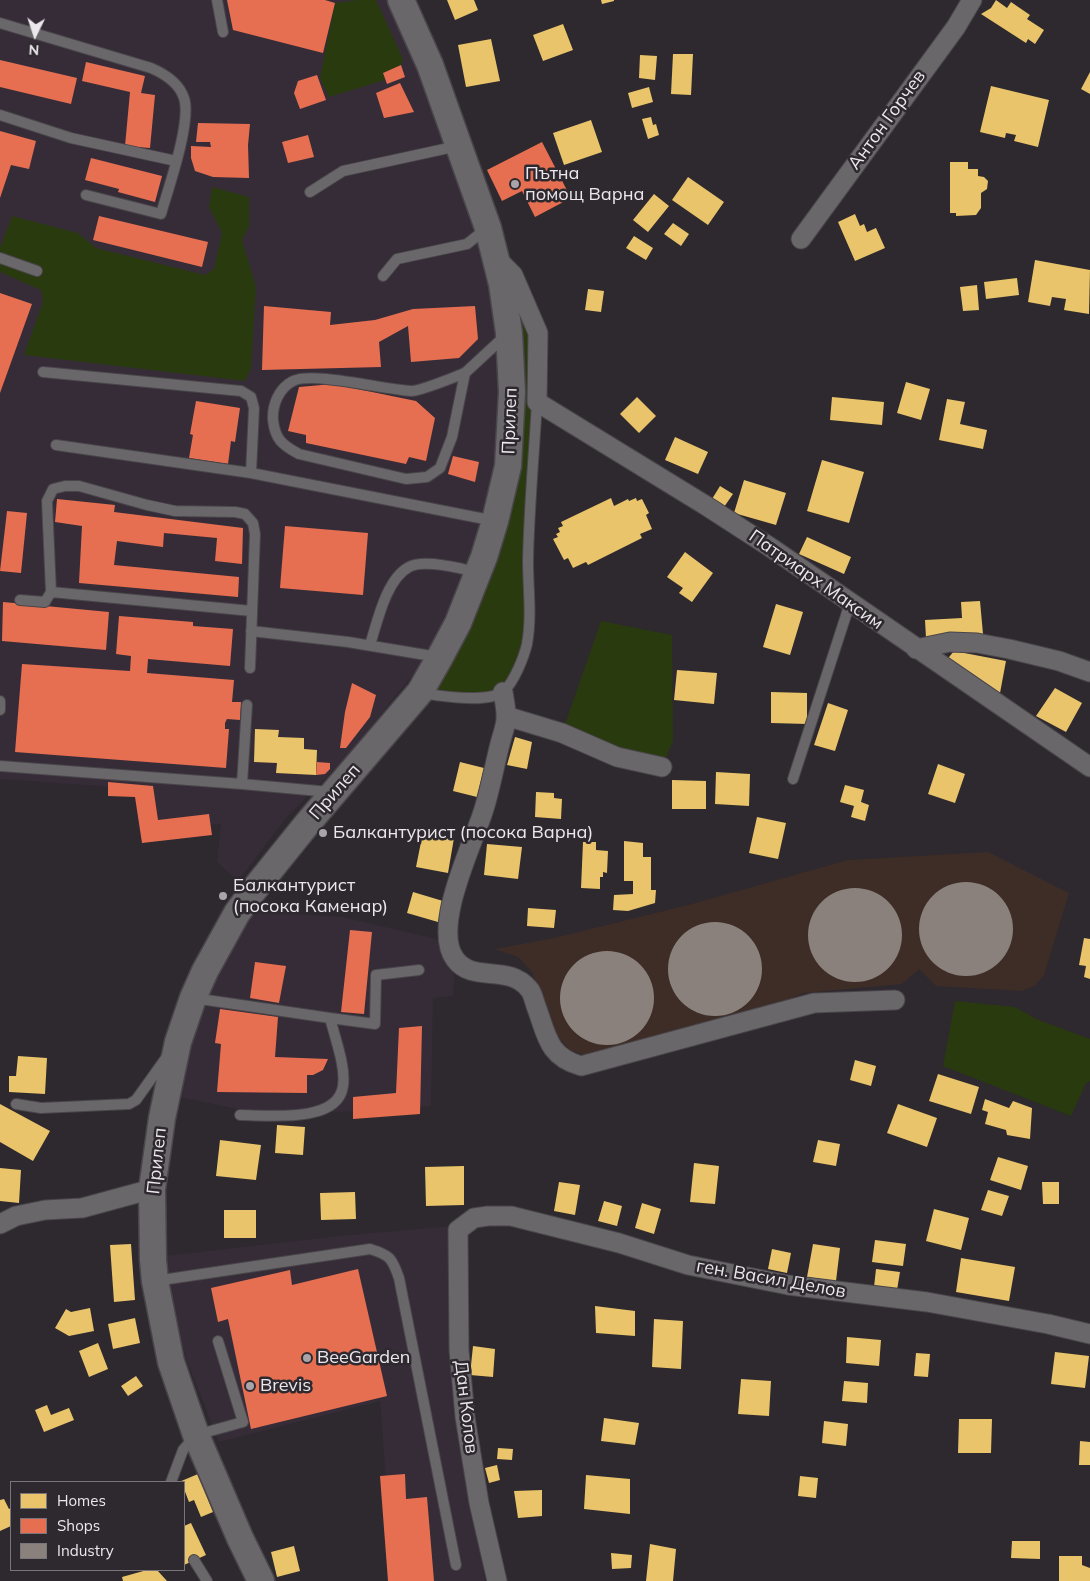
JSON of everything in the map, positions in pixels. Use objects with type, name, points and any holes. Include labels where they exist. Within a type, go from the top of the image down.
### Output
[{"type":"street","name":"Прилеп","points":[[261,1581],[240,1538],[196,1434],[171,1362],[156,1280],[153,1260],[152,1189],[162,1118],[178,1042],[193,998],[205,971],[237,913],[295,839],[420,692],[458,623],[478,574],[495,521],[508,466],[512,392],[509,333],[502,284],[488,228],[459,146],[430,65],[401,0]]},
{"type":"street","name":"Антон Горчев","points":[[801,239],[956,27],[972,0]]},
{"type":"street","points":[[496,258],[513,275],[538,333],[537,402]]},
{"type":"street","name":"Патриарх Максим","points":[[537,402],[706,504],[1090,767]]},
{"type":"street","points":[[916,649],[950,642],[977,644],[1059,660],[1090,672]]},
{"type":"street","points":[[502,692],[506,716],[483,814],[459,875],[447,937],[449,950],[456,961],[475,973],[498,974],[518,978],[530,990],[545,1035],[553,1051],[568,1062],[581,1066],[814,1003],[895,1000]]},
{"type":"street","points":[[506,716],[562,733],[617,757],[662,767]]},
{"type":"street","points":[[0,1224],[16,1216],[45,1210],[82,1208],[152,1189]]},
{"type":"street","name":"ген. Васил Делов","points":[[458,1230],[474,1218],[512,1216],[618,1243],[688,1265],[788,1285],[927,1302],[1048,1324],[1090,1334]]},
{"type":"street","name":"Дан Колов","points":[[458,1230],[458,1350],[465,1417],[479,1504],[497,1581]]},
{"type":"lane","points":[[217,0],[223,32]]},
{"type":"lane","points":[[0,24],[151,68],[166,75],[178,86],[184,99],[186,115],[176,161],[161,214],[86,195]]},
{"type":"lane","points":[[0,115],[72,138],[176,161]]},
{"type":"lane","points":[[310,192],[343,171],[459,146]]},
{"type":"lane","points":[[383,276],[397,259],[467,244],[488,228]]},
{"type":"lane","points":[[0,258],[37,271]]},
{"type":"lane","points":[[465,373],[452,437],[440,468],[427,477],[406,479],[299,454],[284,446],[274,431],[273,416],[275,402],[283,388],[294,380],[314,378],[413,391],[465,373],[509,333]]},
{"type":"lane","points":[[43,372],[241,391],[251,397],[254,408],[251,473]]},
{"type":"lane","points":[[420,692],[461,698],[484,697],[502,692],[513,680],[526,646],[530,621],[528,560],[537,402]]},
{"type":"lane","points":[[56,445],[251,473],[495,521]]},
{"type":"lane","points":[[20,600],[45,602],[51,592],[47,501],[52,489],[64,486],[79,486],[147,506],[175,511],[235,512],[245,514],[253,523],[255,534],[250,668]]},
{"type":"lane","points":[[370,645],[384,601],[396,579],[409,566],[428,564],[456,566],[478,574]]},
{"type":"lane","points":[[51,592],[252,612]]},
{"type":"lane","points":[[793,779],[850,603]]},
{"type":"lane","points":[[251,631],[370,645],[440,657]]},
{"type":"lane","points":[[0,701],[0,710]]},
{"type":"lane","points":[[242,784],[247,705]]},
{"type":"lane","points":[[0,766],[335,792]]},
{"type":"lane","points":[[193,998],[375,1024],[376,975],[419,970]]},
{"type":"lane","points":[[240,1115],[307,1115],[325,1108],[339,1097],[343,1088],[343,1075],[330,1018]]},
{"type":"lane","points":[[16,1104],[41,1108],[129,1104],[136,1100],[178,1042]]},
{"type":"lane","points":[[156,1280],[370,1249],[385,1254],[394,1264],[399,1278],[456,1565]]},
{"type":"lane","points":[[172,1481],[183,1450],[196,1434],[243,1422],[218,1341]]},
{"type":"lane","points":[[194,1560],[207,1581]]},
{"type":"shaded area","points":[[0,0],[393,0],[474,215],[502,343],[496,468],[478,537],[452,607],[416,671],[346,757],[287,817],[238,881],[217,862],[221,824],[154,828],[142,789],[0,779]]},
{"type":"shaded area","points":[[988,852],[1069,893],[1044,975],[1036,985],[1022,991],[936,986],[919,969],[902,984],[804,993],[730,1022],[605,1055],[584,1055],[570,1050],[559,1038],[549,1022],[532,972],[518,957],[495,949],[554,938],[688,905],[848,860]]},
{"type":"shaded area","points":[[254,911],[343,917],[444,941],[455,962],[453,996],[433,998],[431,1106],[342,1112],[237,1109],[175,1096],[188,1041],[215,972]]},
{"type":"shaded area","points":[[463,1225],[466,1457],[485,1581],[394,1581],[380,1401],[219,1442],[187,1361],[169,1298],[165,1256],[339,1236]]},
{"type":"green space","points":[[376,0],[403,59],[401,65],[383,73],[385,80],[329,97],[320,78],[335,3]]},
{"type":"green space","points":[[212,187],[249,197],[249,227],[242,240],[256,287],[251,368],[245,381],[24,355],[43,302],[41,290],[0,272],[0,248],[12,216],[78,233],[96,248],[205,275],[214,269],[222,233],[209,207]]},
{"type":"green space","points":[[508,284],[538,333],[530,621],[513,680],[484,697],[430,694],[496,552]]},
{"type":"green space","points":[[601,621],[672,635],[673,741],[662,767],[562,733]]},
{"type":"green space","points":[[955,1001],[1014,1007],[1041,1021],[1090,1039],[1090,1081],[1086,1083],[1071,1116],[943,1066]]},
{"type":"building: Homes","points":[[447,0],[474,0],[478,10],[455,20]]},
{"type":"building: Homes","points":[[601,0],[614,0],[614,1],[602,4]]},
{"type":"building: Homes","points":[[996,0],[1007,8],[1011,2],[1030,15],[1027,19],[1044,30],[1035,44],[1028,39],[1026,43],[981,14],[991,8]]},
{"type":"building: Homes","points":[[563,24],[573,50],[543,61],[533,35]]},
{"type":"building: Homes","points":[[491,39],[500,81],[466,87],[458,45]]},
{"type":"building: Homes","points":[[673,54],[693,54],[691,95],[671,94]]},
{"type":"building: Homes","points":[[640,55],[657,56],[655,80],[639,78]]},
{"type":"building: Homes","points":[[1090,72],[1090,94],[1081,89]]},
{"type":"building: Homes","points":[[991,86],[1049,100],[1038,147],[1014,141],[1016,135],[1006,133],[1005,138],[980,132]]},
{"type":"building: Homes","points":[[649,87],[653,102],[632,108],[628,93]]},
{"type":"building: Homes","points":[[651,117],[653,125],[656,124],[659,135],[648,139],[642,119]]},
{"type":"building: Homes","points":[[591,120],[602,152],[564,165],[553,133]]},
{"type":"building: Homes","points":[[950,162],[968,162],[968,169],[978,169],[978,176],[984,177],[988,181],[987,189],[981,193],[981,208],[976,215],[956,216],[956,213],[950,213]]},
{"type":"building: Homes","points":[[688,177],[724,202],[708,225],[672,200]]},
{"type":"building: Homes","points":[[654,194],[669,206],[648,232],[633,220]]},
{"type":"building: Homes","points":[[855,214],[860,226],[864,224],[867,232],[876,228],[885,248],[855,261],[838,222]]},
{"type":"building: Homes","points":[[673,223],[689,234],[681,246],[664,234]]},
{"type":"building: Homes","points":[[634,236],[653,248],[646,260],[626,248]]},
{"type":"building: Homes","points":[[1035,260],[1090,270],[1089,314],[1064,310],[1066,299],[1052,297],[1050,306],[1028,302]]},
{"type":"building: Homes","points":[[1017,278],[1019,295],[986,299],[984,282]]},
{"type":"building: Homes","points":[[977,285],[979,310],[963,311],[960,287]]},
{"type":"building: Homes","points":[[588,289],[604,291],[601,312],[585,310]]},
{"type":"building: Homes","points":[[906,382],[930,389],[921,420],[897,413]]},
{"type":"building: Homes","points":[[637,397],[656,416],[639,433],[620,414]]},
{"type":"building: Homes","points":[[832,397],[884,402],[882,425],[830,420]]},
{"type":"building: Homes","points":[[947,399],[965,402],[960,424],[987,430],[983,449],[939,440]]},
{"type":"building: Homes","points":[[675,437],[708,452],[698,474],[665,460]]},
{"type":"building: Homes","points":[[822,460],[864,472],[849,523],[807,511]]},
{"type":"building: Homes","points":[[744,480],[786,493],[776,525],[734,513]]},
{"type":"building: Homes","points":[[720,486],[733,494],[724,507],[712,499]]},
{"type":"building: Homes","points":[[611,498],[614,506],[628,499],[629,501],[636,498],[637,501],[642,499],[649,513],[646,515],[652,529],[640,534],[642,538],[588,565],[586,562],[573,568],[568,558],[564,560],[553,539],[558,537],[556,534],[560,532],[558,528],[563,526],[561,522]]},
{"type":"building: Homes","points":[[807,537],[851,557],[844,574],[799,554]]},
{"type":"building: Homes","points":[[685,552],[713,573],[692,602],[679,593],[683,588],[667,577]]},
{"type":"building: Homes","points":[[980,601],[983,634],[926,638],[925,620],[962,618],[961,602]]},
{"type":"building: Homes","points":[[776,604],[803,612],[790,655],[763,647]]},
{"type":"building: Homes","points":[[954,651],[1006,661],[1000,693],[945,662]]},
{"type":"building: Homes","points":[[677,670],[717,673],[714,704],[674,700]]},
{"type":"building: Homes","points":[[1055,688],[1082,703],[1066,732],[1036,716]]},
{"type":"building: Homes","points":[[771,692],[807,693],[807,724],[771,723]]},
{"type":"building: Homes","points":[[828,703],[848,710],[835,751],[814,745]]},
{"type":"building: Homes","points":[[255,729],[279,730],[278,737],[304,738],[304,749],[317,750],[316,775],[276,773],[277,763],[254,762]]},
{"type":"building: Homes","points":[[515,737],[532,742],[527,769],[507,765]]},
{"type":"building: Homes","points":[[460,762],[484,768],[477,797],[453,791]]},
{"type":"building: Homes","points":[[938,764],[965,774],[955,803],[928,794]]},
{"type":"building: Homes","points":[[716,772],[750,774],[749,806],[715,804]]},
{"type":"building: Homes","points":[[672,780],[706,781],[706,809],[672,809]]},
{"type":"building: Homes","points":[[845,785],[864,790],[861,802],[869,805],[865,821],[851,817],[854,806],[840,802]]},
{"type":"building: Homes","points":[[536,792],[554,793],[554,798],[562,799],[561,819],[535,817]]},
{"type":"building: Homes","points":[[757,817],[786,823],[778,859],[749,853]]},
{"type":"building: Homes","points":[[423,832],[454,838],[448,873],[416,867]]},
{"type":"building: Homes","points":[[624,841],[643,843],[643,857],[651,857],[651,890],[656,890],[655,903],[628,911],[613,910],[614,895],[633,894],[633,881],[624,881]]},
{"type":"building: Homes","points":[[583,842],[596,842],[596,850],[608,851],[607,873],[603,872],[603,877],[600,877],[600,889],[581,888]]},
{"type":"building: Homes","points":[[487,844],[522,847],[518,879],[484,875]]},
{"type":"building: Homes","points":[[413,892],[443,901],[438,922],[407,913]]},
{"type":"building: Homes","points":[[528,908],[556,910],[554,928],[527,926]]},
{"type":"building: Homes","points":[[1084,938],[1090,939],[1090,979],[1084,977],[1086,966],[1079,965]]},
{"type":"building: Homes","points":[[18,1056],[47,1058],[45,1094],[9,1092],[9,1076],[16,1076]]},
{"type":"building: Homes","points":[[855,1060],[876,1066],[871,1086],[850,1080]]},
{"type":"building: Homes","points":[[938,1074],[979,1087],[971,1114],[929,1101]]},
{"type":"building: Homes","points":[[985,1099],[1009,1108],[1013,1101],[1032,1108],[1030,1139],[1007,1135],[1006,1130],[985,1124],[988,1112],[982,1110]]},
{"type":"building: Homes","points":[[0,1104],[50,1131],[33,1161],[0,1142]]},
{"type":"building: Homes","points":[[898,1104],[937,1118],[927,1147],[887,1133]]},
{"type":"building: Homes","points":[[277,1125],[305,1127],[303,1155],[275,1153]]},
{"type":"building: Homes","points":[[220,1140],[261,1145],[256,1180],[216,1176]]},
{"type":"building: Homes","points":[[818,1140],[840,1144],[836,1166],[813,1162]]},
{"type":"building: Homes","points":[[998,1157],[1028,1166],[1021,1190],[990,1180]]},
{"type":"building: Homes","points":[[694,1163],[719,1166],[715,1204],[690,1202]]},
{"type":"building: Homes","points":[[464,1166],[464,1205],[426,1206],[425,1167]]},
{"type":"building: Homes","points":[[0,1168],[21,1170],[19,1203],[0,1201]]},
{"type":"building: Homes","points":[[559,1182],[580,1185],[575,1215],[554,1211]]},
{"type":"building: Homes","points":[[1042,1182],[1059,1182],[1059,1204],[1043,1204]]},
{"type":"building: Homes","points":[[988,1190],[1009,1196],[1002,1216],[981,1210]]},
{"type":"building: Homes","points":[[355,1192],[356,1219],[321,1220],[320,1193]]},
{"type":"building: Homes","points":[[604,1201],[622,1206],[617,1226],[598,1221]]},
{"type":"building: Homes","points":[[642,1203],[661,1209],[654,1234],[635,1228]]},
{"type":"building: Homes","points":[[934,1209],[969,1218],[961,1250],[926,1241]]},
{"type":"building: Homes","points":[[224,1210],[256,1210],[256,1238],[224,1238]]},
{"type":"building: Homes","points":[[875,1240],[906,1244],[903,1266],[872,1262]]},
{"type":"building: Homes","points":[[131,1244],[135,1300],[114,1302],[110,1245]]},
{"type":"building: Homes","points":[[813,1244],[840,1248],[836,1281],[807,1277]]},
{"type":"building: Homes","points":[[772,1249],[791,1253],[787,1273],[768,1269]]},
{"type":"building: Homes","points":[[961,1258],[1015,1267],[1009,1301],[956,1292]]},
{"type":"building: Homes","points":[[876,1269],[900,1272],[897,1290],[874,1287]]},
{"type":"building: Homes","points":[[595,1306],[635,1311],[635,1336],[596,1333]]},
{"type":"building: Homes","points":[[90,1308],[94,1331],[69,1336],[55,1328],[66,1309],[71,1312]]},
{"type":"building: Homes","points":[[135,1318],[140,1343],[113,1349],[108,1324]]},
{"type":"building: Homes","points":[[654,1319],[683,1321],[681,1369],[652,1367]]},
{"type":"building: Homes","points":[[847,1337],[881,1340],[879,1366],[846,1363]]},
{"type":"building: Homes","points":[[98,1343],[108,1369],[89,1377],[79,1351]]},
{"type":"building: Homes","points":[[473,1346],[495,1349],[493,1377],[470,1375]]},
{"type":"building: Homes","points":[[1055,1352],[1089,1356],[1085,1388],[1051,1384]]},
{"type":"building: Homes","points":[[916,1353],[930,1354],[928,1377],[914,1376]]},
{"type":"building: Homes","points":[[136,1376],[143,1386],[128,1396],[121,1386]]},
{"type":"building: Homes","points":[[741,1379],[771,1381],[769,1416],[738,1414]]},
{"type":"building: Homes","points":[[844,1381],[868,1383],[867,1403],[842,1401]]},
{"type":"building: Homes","points":[[47,1405],[51,1415],[69,1408],[74,1420],[44,1432],[35,1410]]},
{"type":"building: Homes","points":[[604,1418],[639,1423],[635,1445],[601,1441]]},
{"type":"building: Homes","points":[[959,1419],[992,1419],[991,1453],[958,1453]]},
{"type":"building: Homes","points":[[824,1421],[848,1424],[846,1446],[822,1443]]},
{"type":"building: Homes","points":[[1080,1441],[1090,1442],[1090,1465],[1079,1465]]},
{"type":"building: Homes","points":[[498,1448],[513,1449],[512,1460],[497,1459]]},
{"type":"building: Homes","points":[[497,1465],[500,1480],[489,1483],[485,1468]]},
{"type":"building: Homes","points":[[198,1474],[213,1512],[201,1517],[194,1500],[189,1502],[185,1492],[185,1481],[181,1481]]},
{"type":"building: Homes","points":[[586,1475],[630,1479],[630,1514],[584,1509]]},
{"type":"building: Homes","points":[[800,1476],[818,1478],[816,1498],[798,1496]]},
{"type":"building: Homes","points":[[542,1490],[542,1516],[518,1518],[514,1491]]},
{"type":"building: Homes","points":[[4,1499],[10,1508],[10,1526],[0,1531],[0,1500]]},
{"type":"building: Homes","points":[[191,1523],[206,1555],[185,1565],[185,1526]]},
{"type":"building: Homes","points":[[1012,1541],[1040,1541],[1040,1559],[1011,1558]]},
{"type":"building: Homes","points":[[650,1544],[676,1549],[673,1581],[646,1581]]},
{"type":"building: Homes","points":[[294,1546],[300,1571],[277,1577],[271,1552]]},
{"type":"building: Homes","points":[[611,1553],[632,1555],[631,1568],[612,1569]]},
{"type":"building: Homes","points":[[1059,1556],[1082,1556],[1082,1565],[1090,1568],[1090,1581],[1059,1581]]},
{"type":"building: Homes","points":[[143,1571],[158,1571],[167,1581],[123,1581],[122,1577]]},
{"type":"building: Shops","points":[[227,0],[325,0],[335,3],[323,53],[233,30]]},
{"type":"building: Shops","points":[[0,60],[77,78],[71,104],[0,87]]},
{"type":"building: Shops","points":[[86,62],[145,76],[141,93],[155,95],[150,148],[125,146],[130,92],[82,81]]},
{"type":"building: Shops","points":[[401,65],[405,77],[387,84],[383,73]]},
{"type":"building: Shops","points":[[317,75],[326,100],[300,109],[294,93],[298,81]]},
{"type":"building: Shops","points":[[400,83],[414,112],[384,118],[376,93]]},
{"type":"building: Shops","points":[[198,123],[250,124],[248,145],[249,178],[213,177],[195,171],[191,158],[191,146],[211,147],[210,142],[196,142]]},
{"type":"building: Shops","points":[[0,131],[36,141],[29,169],[11,165],[0,198]]},
{"type":"building: Shops","points":[[308,135],[314,157],[288,163],[282,142]]},
{"type":"building: Shops","points":[[542,142],[571,198],[535,217],[522,191],[502,201],[487,170]]},
{"type":"building: Shops","points":[[91,158],[162,176],[155,202],[118,192],[119,189],[85,180]]},
{"type":"building: Shops","points":[[99,216],[208,242],[202,267],[93,240]]},
{"type":"building: Shops","points":[[0,293],[32,304],[0,393]]},
{"type":"building: Shops","points":[[264,306],[331,312],[330,325],[375,320],[413,309],[475,306],[478,339],[459,358],[411,362],[408,326],[379,342],[381,367],[262,370]]},
{"type":"building: Shops","points":[[333,384],[416,401],[435,418],[426,461],[409,457],[406,464],[306,443],[306,435],[288,431],[299,387]]},
{"type":"building: Shops","points":[[196,401],[240,408],[235,442],[231,441],[228,464],[189,458],[193,435],[190,434]]},
{"type":"building: Shops","points":[[453,456],[479,462],[475,482],[448,474]]},
{"type":"building: Shops","points":[[57,499],[115,505],[114,512],[243,528],[242,564],[215,561],[217,538],[164,533],[163,547],[117,541],[114,565],[239,577],[238,597],[79,583],[82,526],[55,522]]},
{"type":"building: Shops","points":[[7,511],[27,513],[21,573],[0,571]]},
{"type":"building: Shops","points":[[285,526],[368,533],[363,595],[280,588]]},
{"type":"building: Shops","points":[[3,602],[109,612],[106,650],[2,641]]},
{"type":"building: Shops","points":[[119,616],[193,622],[193,626],[233,629],[230,666],[148,659],[147,673],[234,680],[232,702],[241,702],[240,720],[227,719],[225,723],[225,729],[229,729],[226,768],[15,752],[22,664],[130,671],[131,656],[116,654]]},
{"type":"building: Shops","points":[[352,683],[376,695],[370,717],[346,748],[340,748],[345,712]]},
{"type":"building: Shops","points":[[317,762],[330,763],[330,769],[325,774],[316,775]]},
{"type":"building: Shops","points":[[108,782],[153,786],[158,820],[209,814],[212,835],[142,843],[135,797],[108,796]]},
{"type":"building: Shops","points":[[350,930],[372,932],[364,1014],[341,1012]]},
{"type":"building: Shops","points":[[255,962],[286,966],[279,1003],[250,998]]},
{"type":"building: Shops","points":[[220,1009],[278,1017],[275,1057],[328,1059],[323,1070],[313,1075],[307,1075],[307,1093],[217,1092],[221,1044],[215,1043]]},
{"type":"building: Shops","points":[[422,1026],[420,1114],[353,1119],[353,1097],[396,1093],[399,1028]]},
{"type":"building: Shops","name":"BeeGarden","points":[[358,1269],[387,1396],[251,1429],[228,1319],[218,1322],[211,1288],[290,1270],[292,1285]]},
{"type":"building: Shops","points":[[405,1474],[406,1499],[427,1497],[434,1581],[388,1581],[380,1476]]},
{"type":"building: Industry","points":[[966,882],[984,886],[999,896],[1009,911],[1013,929],[1009,947],[999,962],[984,972],[966,976],[948,972],[933,962],[923,947],[919,929],[923,911],[933,896],[948,886]]},
{"type":"building: Industry","points":[[855,888],[873,892],[888,902],[898,917],[902,935],[898,953],[888,968],[873,978],[855,982],[837,978],[822,968],[812,953],[808,935],[812,917],[822,902],[837,892]]},
{"type":"building: Industry","points":[[715,922],[733,926],[748,936],[758,951],[762,969],[758,987],[748,1002],[733,1012],[715,1016],[697,1012],[682,1002],[672,987],[668,969],[672,951],[682,936],[697,926]]},
{"type":"building: Industry","points":[[607,951],[625,955],[640,965],[650,980],[654,998],[650,1016],[640,1031],[625,1041],[607,1045],[589,1041],[574,1031],[564,1016],[560,998],[564,980],[574,965],[589,955]]},
{"type":"place","name":"Пътна помощ Варна","points":[[515,184]]},
{"type":"place","name":"Балкантурист (посока Варна)","points":[[323,833]]},
{"type":"place","name":"Балкантурист (посока Каменар)","points":[[223,896]]},
{"type":"place","name":"BeeGarden","points":[[307,1358]]},
{"type":"place","name":"Brevis","points":[[250,1386]]}]
